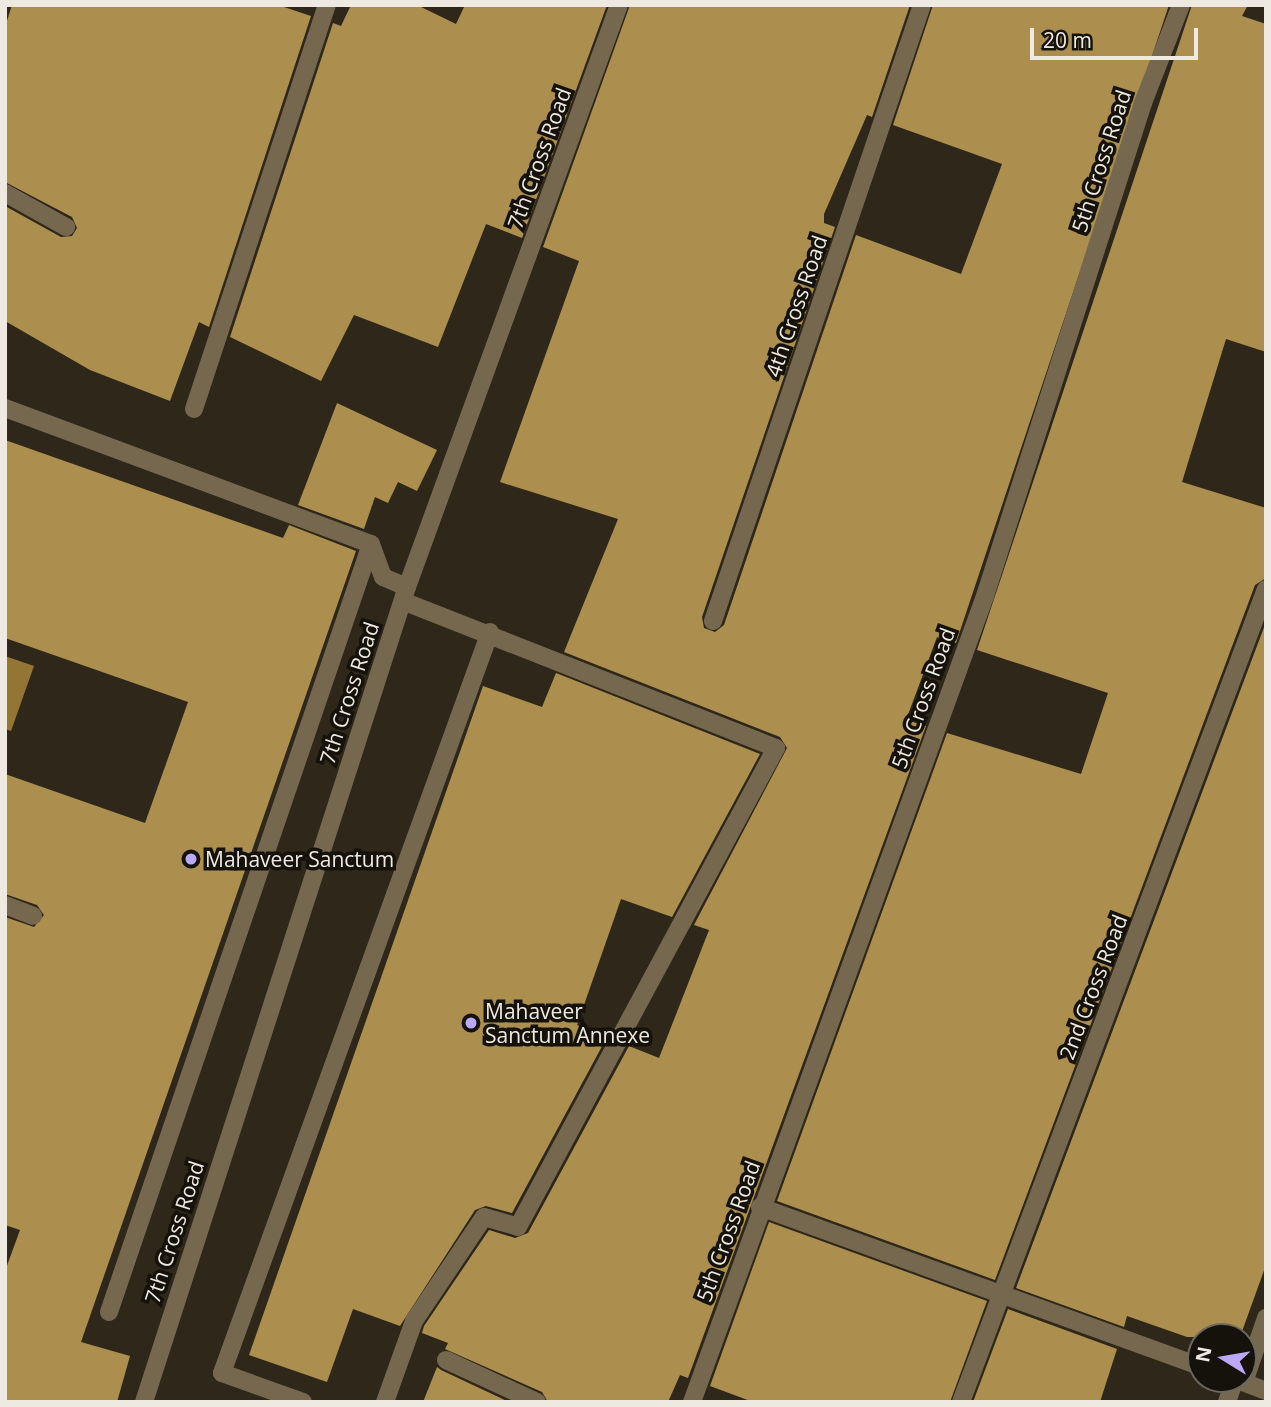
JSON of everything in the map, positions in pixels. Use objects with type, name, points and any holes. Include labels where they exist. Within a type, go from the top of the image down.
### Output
[{"type":"street","points":[[194,409],[327,5]]},
{"type":"street","name":"7th Cross Road","points":[[144,1402],[405,594],[619,5]]},
{"type":"street","name":"4th Cross Road","points":[[713,621],[922,5]]},
{"type":"street","name":"5th Cross Road","points":[[692,1402],[760,1207],[985,596],[1143,103],[1181,5]]},
{"type":"street","points":[[5,193],[66,227]]},
{"type":"street","points":[[5,408],[371,544],[383,577],[405,594],[490,632],[776,748],[518,1227],[484,1217],[414,1321],[385,1402]]},
{"type":"street","points":[[109,1312],[371,544]]},
{"type":"street","name":"2nd Cross Road","points":[[961,1402],[1266,589]]},
{"type":"street","points":[[303,1402],[222,1373],[490,632]]},
{"type":"street","points":[[5,905],[33,916]]},
{"type":"street","points":[[760,1207],[1187,1362]]},
{"type":"street","points":[[1257,1338],[1266,1318]]},
{"type":"street","points":[[446,1360],[537,1402]]},
{"type":"shaded area","points":[[5,656],[34,666],[11,731],[5,729]]},
{"type":"building","points":[[12,5],[278,5],[311,16],[209,327],[199,322],[170,401],[90,370],[5,321],[5,206],[61,237],[72,236],[77,228],[72,217],[5,182],[5,27]]},
{"type":"building","points":[[351,5],[417,5],[456,24],[465,5],[607,5],[522,238],[486,224],[438,347],[354,315],[321,381],[230,337],[333,23],[341,26]]},
{"type":"building","points":[[630,5],[910,5],[872,117],[867,115],[824,214],[824,223],[835,227],[702,617],[704,628],[715,632],[724,625],[856,235],[961,274],[1002,164],[893,125],[933,5],[1169,5],[956,643],[937,637],[906,720],[926,726],[688,1378],[680,1375],[668,1402],[548,1402],[542,1392],[445,1349],[448,1343],[422,1333],[424,1326],[489,1230],[515,1238],[528,1233],[629,1046],[659,1058],[709,930],[694,925],[787,748],[780,737],[564,652],[618,519],[500,482],[579,261],[543,247]]},
{"type":"building","points":[[1192,5],[1248,5],[1242,16],[1266,24],[1266,352],[1226,339],[1182,482],[1266,508],[1266,578],[1255,585],[995,1280],[777,1201],[947,733],[1081,774],[1108,693],[977,650]]},
{"type":"building","points":[[337,403],[437,450],[417,491],[398,482],[388,503],[375,497],[364,529],[298,505]]},
{"type":"building","name":"Mahaveer Sanctum","points":[[5,440],[283,538],[289,525],[356,551],[81,1342],[130,1356],[117,1402],[5,1402],[5,1271],[20,1230],[5,1225],[5,917],[34,927],[44,915],[37,905],[5,894],[5,774],[145,823],[188,702],[5,638]]},
{"type":"building","points":[[1266,622],[1266,1265],[1245,1323],[1187,1323],[1187,1337],[1127,1316],[1124,1327],[1016,1288]]},
{"type":"building","name":"Mahaveer Sanctum Annexe","points":[[556,673],[760,754],[672,917],[621,899],[577,1025],[607,1037],[512,1213],[486,1206],[475,1210],[400,1326],[353,1309],[327,1382],[249,1355],[483,686],[542,707]]},
{"type":"building","points":[[769,1222],[987,1301],[950,1402],[753,1402],[710,1386]]},
{"type":"building","points":[[1008,1309],[1117,1349],[1100,1402],[973,1402]]},
{"type":"building","points":[[437,1367],[441,1370],[509,1402],[423,1402]]},
{"type":"place","name":"Mahaveer Sanctum","points":[[191,859]]},
{"type":"place","name":"Mahaveer Sanctum Annexe","points":[[471,1023]]}]
